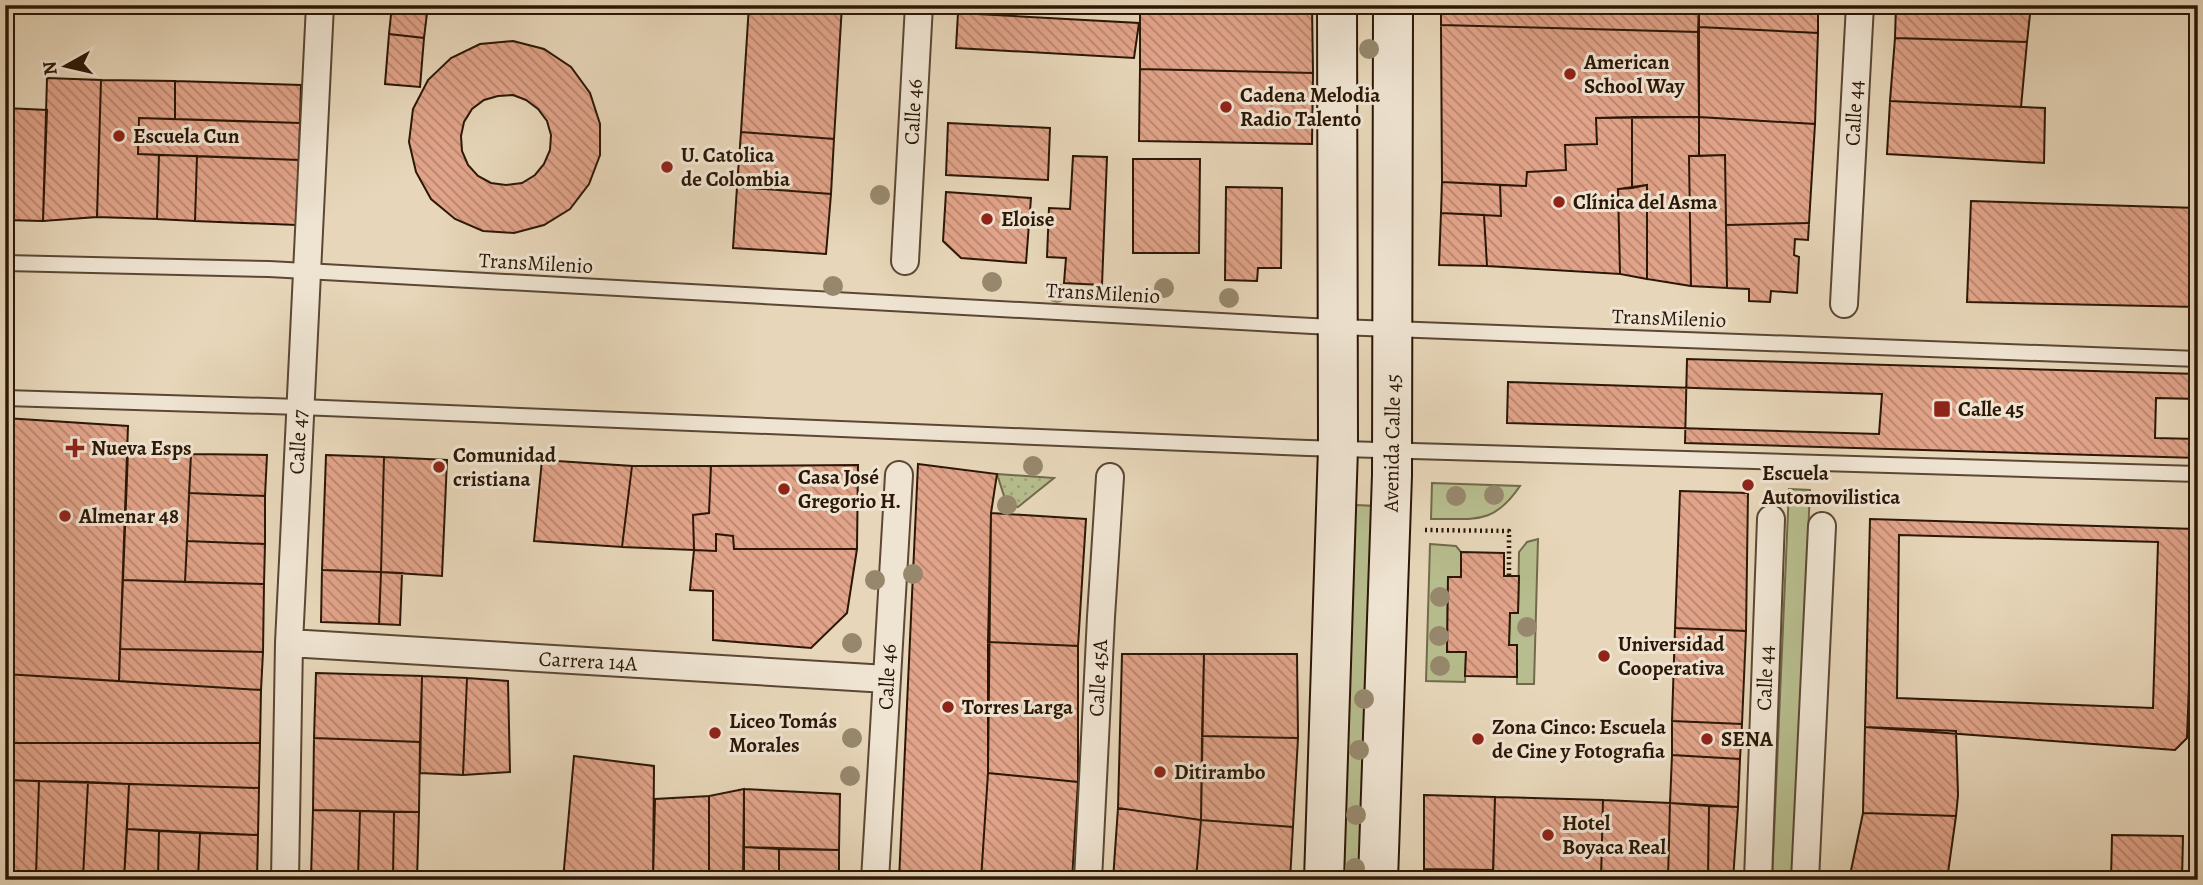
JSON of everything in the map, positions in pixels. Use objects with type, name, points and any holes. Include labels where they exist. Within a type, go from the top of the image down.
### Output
[{"type":"main road","points":[[1324,880],[1338,448],[1337,5]]},
{"type":"main road","name":"Avenida Calle 45","points":[[1378,880],[1392,450],[1393,5]]},
{"type":"street","name":"Calle 47","points":[[285,880],[289,643],[320,5]]},
{"type":"street","name":"Calle 46","points":[[905,261],[919,5]]},
{"type":"street","name":"Calle 44","points":[[1844,304],[1860,5]]},
{"type":"street","name":"Calle 46","points":[[875,880],[899,475]]},
{"type":"street","name":"Calle 45A","points":[[1088,880],[1110,477]]},
{"type":"street","name":"Calle 44","points":[[1758,880],[1771,519]]},
{"type":"street","points":[[1805,880],[1822,526]]},
{"type":"street","name":"Carrera 14A","points":[[289,643],[887,679]]},
{"type":"lane","name":"TransMilenio","points":[[5,264],[307,272],[1337,326],[2198,359]]},
{"type":"lane","points":[[5,398],[1392,450],[2198,474]]},
{"type":"path","points":[[1424,530],[1509,531],[1509,577]]},
{"type":"green space","points":[[997,474],[1054,478],[1018,507],[1007,505]]},
{"type":"green space","points":[[1432,483],[1520,486],[1501,508],[1491,514],[1471,519],[1431,519]]},
{"type":"green space","points":[[1789,489],[1810,490],[1793,880],[1772,880]]},
{"type":"green space","points":[[1355,505],[1377,506],[1363,880],[1341,880]]},
{"type":"green space","points":[[1538,539],[1534,684],[1517,684],[1517,646],[1509,645],[1510,613],[1518,613],[1519,552],[1527,542]]},
{"type":"green space","points":[[1430,544],[1456,546],[1461,552],[1461,577],[1448,577],[1447,651],[1466,652],[1465,682],[1426,681]]},
{"type":"building","points":[[5,5],[28,5],[28,12],[5,12]]},
{"type":"building","points":[[392,5],[428,5],[424,38],[389,34]]},
{"type":"building","points":[[749,5],[842,5],[834,139],[741,132]]},
{"type":"building","points":[[1140,5],[1312,5],[1313,73],[1140,69]]},
{"type":"building","points":[[1441,5],[1699,5],[1698,32],[1441,25]]},
{"type":"building","points":[[1699,5],[1818,5],[1818,33],[1699,27]]},
{"type":"building","points":[[1896,5],[2031,5],[2027,42],[1895,38]]},
{"type":"building","points":[[958,13],[1139,23],[1134,58],[956,48]]},
{"type":"building","name":"American School Way","points":[[1441,25],[1698,32],[1699,117],[1596,118],[1597,144],[1565,145],[1566,170],[1527,172],[1526,186],[1442,182]]},
{"type":"building","points":[[1699,27],[1818,33],[1815,124],[1699,117]]},
{"type":"building","points":[[389,34],[424,38],[420,87],[385,84]]},
{"type":"building","points":[[1895,38],[2027,42],[2021,107],[1890,101]]},
{"type":"building","points":[[513,41],[544,49],[571,67],[590,93],[600,124],[600,155],[589,184],[570,209],[544,225],[514,233],[483,231],[455,219],[431,199],[416,172],[409,142],[413,109],[428,80],[451,58],[480,44]],"holes":[[[513,95],[538,109],[547,121],[551,135],[550,150],[535,175],[522,183],[491,183],[478,176],[468,165],[462,151],[464,122],[472,109],[484,100]]]},
{"type":"building","name":"Cadena Melodia Radio Talento","points":[[1140,69],[1313,73],[1312,144],[1139,141]]},
{"type":"building","points":[[47,78],[101,80],[97,217],[43,221]]},
{"type":"building","name":"Escuela Cun","points":[[101,80],[175,81],[175,119],[139,118],[138,154],[159,155],[157,219],[97,217]]},
{"type":"building","points":[[175,81],[301,85],[300,123],[175,119]]},
{"type":"building","points":[[1890,101],[2045,108],[2044,163],[1887,154]]},
{"type":"building","points":[[5,108],[47,110],[43,221],[5,220]]},
{"type":"building","name":"Clínica del Asma","points":[[1632,117],[1632,188],[1618,189],[1620,274],[1487,266],[1484,215],[1501,216],[1500,185],[1526,186],[1527,172],[1566,170],[1565,145],[1597,144],[1596,118]]},
{"type":"building","points":[[1632,117],[1699,117],[1699,156],[1689,156],[1691,286],[1647,279],[1647,185],[1632,188]]},
{"type":"building","points":[[1699,117],[1815,124],[1809,223],[1726,225],[1725,155],[1699,156]]},
{"type":"building","points":[[139,118],[300,123],[299,160],[138,154]]},
{"type":"building","points":[[948,123],[1050,128],[1048,180],[946,175]]},
{"type":"building","points":[[741,132],[834,139],[831,194],[737,187]]},
{"type":"building","points":[[159,155],[197,156],[195,221],[157,219]]},
{"type":"building","points":[[1725,155],[1727,288],[1691,286],[1689,156]]},
{"type":"building","points":[[197,156],[299,160],[296,225],[195,221]]},
{"type":"building","points":[[1073,156],[1107,157],[1102,285],[1064,283],[1066,258],[1047,257],[1049,208],[1070,209]]},
{"type":"building","points":[[1133,159],[1200,159],[1199,253],[1133,253]]},
{"type":"building","points":[[1442,182],[1500,185],[1501,216],[1441,213]]},
{"type":"building","points":[[1647,185],[1647,279],[1620,274],[1618,189]]},
{"type":"building","points":[[737,187],[831,194],[826,254],[733,248]]},
{"type":"building","points":[[1226,187],[1282,188],[1281,268],[1258,268],[1257,281],[1225,280]]},
{"type":"building","name":"Eloise","points":[[946,192],[1031,198],[1026,263],[961,258],[943,241]]},
{"type":"building","points":[[1971,201],[2198,208],[2198,307],[1967,302]]},
{"type":"building","points":[[1441,213],[1484,215],[1487,266],[1439,265]]},
{"type":"building","points":[[1809,223],[1808,240],[1795,239],[1794,255],[1799,257],[1797,293],[1771,291],[1770,302],[1749,301],[1749,289],[1727,288],[1726,225]]},
{"type":"building","name":"Calle 45","points":[[1687,359],[2198,374],[2198,458],[1685,443]]},
{"type":"building","points":[[1508,382],[1882,394],[1879,434],[1507,423]]},
{"type":"building","points":[[2156,398],[2198,399],[2198,439],[2155,438]]},
{"type":"building","name":"Almenar 48","points":[[5,418],[128,426],[119,681],[5,674]]},
{"type":"building","points":[[128,451],[191,454],[185,582],[123,580]]},
{"type":"building","points":[[191,454],[267,455],[265,496],[189,493]]},
{"type":"building","points":[[326,455],[384,457],[381,572],[322,570]]},
{"type":"building","points":[[384,457],[447,460],[442,576],[381,572]]},
{"type":"building","points":[[542,460],[632,466],[622,547],[534,541]]},
{"type":"building","name":"Torres Larga","points":[[918,464],[997,474],[991,513],[988,773],[981,880],[899,880]]},
{"type":"building","name":"Casa José Gregorio H.","points":[[858,465],[857,549],[734,549],[733,536],[716,534],[716,551],[694,550],[693,515],[709,513],[711,466]]},
{"type":"building","points":[[632,466],[711,466],[709,513],[693,515],[694,550],[622,547]]},
{"type":"building","points":[[1680,491],[1748,493],[1746,631],[1675,628]]},
{"type":"building","points":[[189,493],[265,496],[265,544],[187,541]]},
{"type":"building","points":[[991,513],[1086,519],[1078,646],[988,642]]},
{"type":"building","points":[[1870,519],[2195,529],[2187,738],[2175,750],[1865,727]]},
{"type":"building","points":[[716,534],[733,536],[734,549],[857,549],[847,613],[811,648],[713,640],[713,591],[690,590],[694,550],[716,551]]},
{"type":"building","points":[[1899,535],[2158,542],[2153,708],[1897,698]]},
{"type":"building","points":[[187,541],[265,544],[264,584],[185,582]]},
{"type":"building","points":[[1461,552],[1504,553],[1504,576],[1519,576],[1518,613],[1510,613],[1509,645],[1517,645],[1517,677],[1465,676],[1466,652],[1447,652],[1448,577],[1461,577]]},
{"type":"building","points":[[322,570],[381,572],[379,624],[321,622]]},
{"type":"building","points":[[381,572],[402,573],[400,625],[379,624]]},
{"type":"building","points":[[123,580],[264,584],[263,652],[120,649]]},
{"type":"building","points":[[1675,628],[1746,631],[1742,724],[1672,721]]},
{"type":"building","points":[[988,642],[1078,646],[1078,782],[988,773]]},
{"type":"building","points":[[120,649],[263,652],[261,690],[119,681]]},
{"type":"building","name":"Ditirambo","points":[[1122,654],[1204,654],[1201,820],[1118,808]]},
{"type":"building","points":[[1204,654],[1297,654],[1298,738],[1202,736]]},
{"type":"building","points":[[316,673],[422,676],[420,742],[314,738]]},
{"type":"building","points":[[5,674],[261,690],[260,743],[5,743]]},
{"type":"building","points":[[422,676],[467,678],[463,775],[420,773]]},
{"type":"building","points":[[467,678],[508,681],[510,772],[463,775]]},
{"type":"building","name":"SENA","points":[[1672,721],[1742,724],[1740,759],[1672,755]]},
{"type":"building","points":[[1865,727],[1956,731],[1956,816],[1863,813]]},
{"type":"building","points":[[1202,736],[1298,738],[1293,827],[1201,820]]},
{"type":"building","points":[[314,738],[420,742],[419,812],[313,810]]},
{"type":"building","points":[[5,743],[260,743],[259,788],[5,780]]},
{"type":"building","points":[[1672,755],[1740,759],[1738,807],[1670,803]]},
{"type":"building","points":[[574,756],[654,766],[653,880],[563,880]]},
{"type":"building","points":[[988,773],[1078,782],[1072,880],[981,880]]},
{"type":"building","points":[[5,780],[39,781],[36,875],[5,874]]},
{"type":"building","points":[[39,781],[88,782],[83,877],[36,875]]},
{"type":"building","points":[[88,782],[129,784],[124,880],[83,877]]},
{"type":"building","points":[[129,784],[259,788],[258,835],[127,829]]},
{"type":"building","points":[[744,789],[840,794],[839,850],[744,847]]},
{"type":"building","points":[[744,789],[743,880],[709,880],[709,796]]},
{"type":"building","points":[[1424,795],[1495,797],[1493,870],[1424,869]]},
{"type":"building","points":[[709,796],[709,880],[653,880],[655,799]]},
{"type":"building","name":"Hotel Boyaca Real","points":[[1495,797],[1603,800],[1601,880],[1493,880]]},
{"type":"building","points":[[1603,800],[1670,803],[1668,880],[1601,880]]},
{"type":"building","points":[[1670,803],[1709,806],[1708,880],[1668,880]]},
{"type":"building","points":[[1709,806],[1738,807],[1733,880],[1708,880]]},
{"type":"building","points":[[1118,808],[1201,820],[1196,880],[1113,880]]},
{"type":"building","points":[[313,810],[360,811],[358,878],[311,877]]},
{"type":"building","points":[[360,811],[394,812],[393,878],[358,878]]},
{"type":"building","points":[[394,812],[419,812],[417,879],[393,878]]},
{"type":"building","points":[[1863,813],[1956,816],[1947,880],[1849,880]]},
{"type":"building","points":[[1201,820],[1293,827],[1290,880],[1196,880]]},
{"type":"building","points":[[127,829],[159,831],[158,880],[124,880]]},
{"type":"building","points":[[159,831],[200,833],[198,880],[158,880]]},
{"type":"building","points":[[200,833],[258,835],[257,880],[198,880]]},
{"type":"building","points":[[2112,835],[2183,836],[2182,880],[2111,880]]},
{"type":"building","points":[[744,847],[779,849],[779,880],[744,880]]},
{"type":"building","points":[[779,849],[839,850],[839,880],[779,880]]},
{"type":"building","points":[[1424,869],[1493,870],[1493,880],[1424,880]]},
{"type":"place","name":"American School Way","points":[[1570,74]]},
{"type":"place","name":"Cadena Melodia Radio Talento","points":[[1226,107]]},
{"type":"place","name":"Escuela Cun","points":[[119,136]]},
{"type":"place","name":"U. Catolica de Colombia","points":[[667,167]]},
{"type":"place","name":"Clínica del Asma","points":[[1559,202]]},
{"type":"place","name":"Eloise","points":[[987,219]]},
{"type":"place","name":"Calle 45","points":[[1942,409]]},
{"type":"place","name":"Nueva Esps","points":[[75,448]]},
{"type":"place","name":"Comunidad cristiana","points":[[439,467]]},
{"type":"place","name":"Escuela Automovilistica","points":[[1748,485]]},
{"type":"place","name":"Casa José Gregorio H.","points":[[784,489]]},
{"type":"place","name":"Almenar 48","points":[[65,516]]},
{"type":"place","name":"Universidad Cooperativa","points":[[1604,656]]},
{"type":"place","name":"Torres Larga","points":[[948,707]]},
{"type":"place","name":"Liceo Tomás Morales","points":[[715,733]]},
{"type":"place","name":"Zona Cinco: Escuela de Cine y Fotografia","points":[[1478,739]]},
{"type":"place","name":"SENA","points":[[1707,739]]},
{"type":"place","name":"Ditirambo","points":[[1160,772]]},
{"type":"place","name":"Hotel Boyaca Real","points":[[1548,835]]}]
